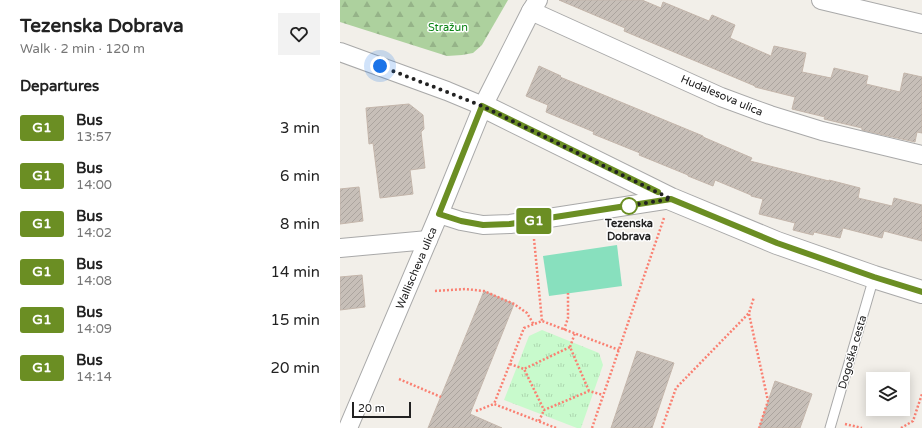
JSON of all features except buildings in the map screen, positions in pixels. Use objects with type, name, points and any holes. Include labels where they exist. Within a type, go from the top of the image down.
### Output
[{"type":"street","points":[[821,0],[922,24]]},
{"type":"street","name":"Wallischeva ulica","points":[[348,428],[439,214],[482,106],[535,5]]},
{"type":"street","name":"Hudalesova ulica","points":[[535,5],[721,97],[770,115],[822,131],[922,155]]},
{"type":"street","points":[[340,52],[482,106],[671,199],[777,243],[922,292]]},
{"type":"street","points":[[439,214],[461,221],[483,225],[510,224],[671,199]]},
{"type":"street","points":[[340,248],[428,240]]},
{"type":"lane","name":"Dogoška cesta","points":[[830,428],[874,277]]},
{"type":"path","points":[[592,428],[671,199]]},
{"type":"path","points":[[533,235],[542,321]]},
{"type":"path","points":[[435,291],[465,289],[484,291],[514,304],[527,313],[534,325]]},
{"type":"path","points":[[564,330],[568,318],[568,294]]},
{"type":"path","points":[[662,428],[676,388],[749,313],[754,297]]},
{"type":"path","points":[[749,313],[768,401],[759,428]]},
{"type":"path","points":[[494,404],[524,328],[542,321],[619,350]]},
{"type":"path","points":[[575,333],[570,347],[588,391]]},
{"type":"path","points":[[524,369],[570,347]]},
{"type":"path","points":[[510,364],[524,369],[544,410]]},
{"type":"path","points":[[399,379],[441,397]]},
{"type":"path","points":[[539,422],[544,410],[588,391],[604,395]]},
{"type":"path","points":[[901,428],[913,422],[922,394]]},
{"type":"path","points":[[476,411],[494,404],[556,428]]},
{"type":"green space","name":"Stražun","points":[[340,0],[508,0],[482,45],[473,53],[447,56],[340,22]]},
{"type":"green space","points":[[617,245],[622,286],[549,296],[543,256]]},
{"type":"green space","points":[[542,330],[599,353],[603,365],[581,428],[577,428],[504,400],[529,336]]},
{"type":"bus line","name":"G1","points":[[658,192],[482,106],[439,214],[461,221],[483,225],[510,224],[671,199],[777,243],[922,292]]},
{"type":"place","name":"Tezenska Dobrava","points":[[629,206]]},
{"type":"route","points":[[380,66],[482,106],[671,199],[626,206],[629,206]]}]
